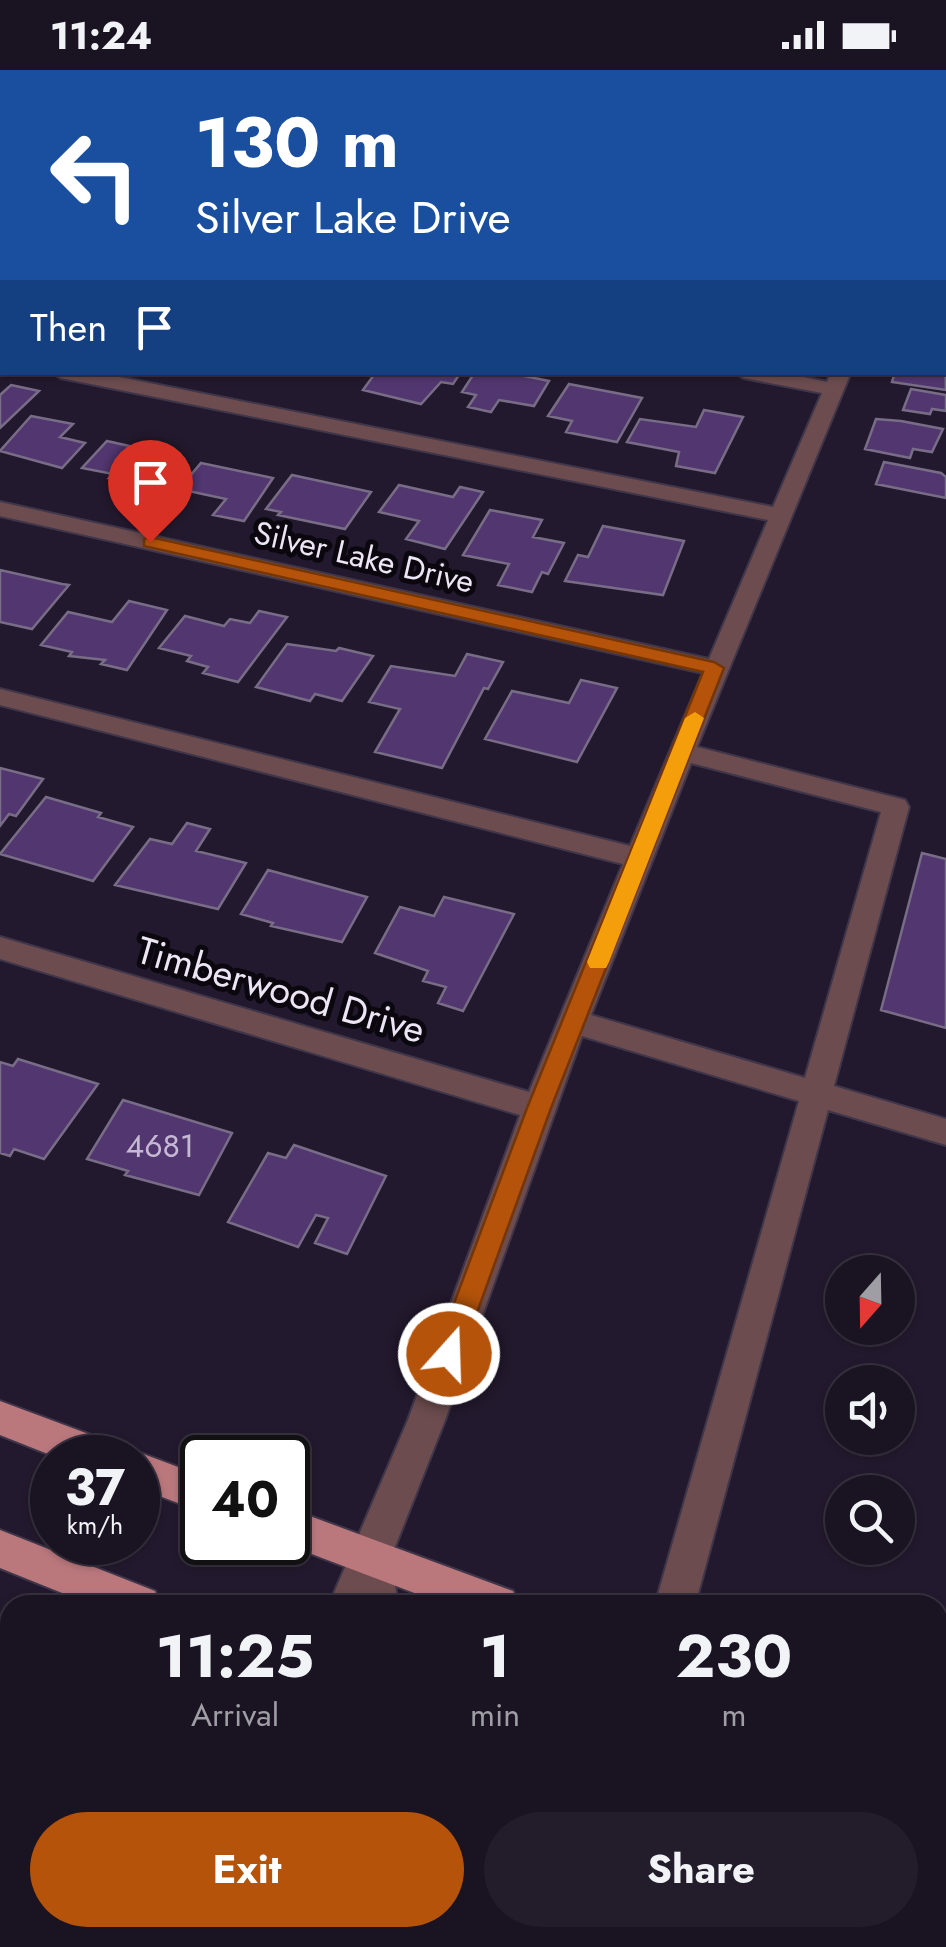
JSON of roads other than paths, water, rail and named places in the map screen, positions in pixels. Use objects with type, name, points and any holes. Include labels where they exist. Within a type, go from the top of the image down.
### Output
[{"type":"main road","points":[[0,1418],[45,1435]]},
{"type":"main road","points":[[310,1534],[472,1595]]},
{"type":"main road","points":[[0,1549],[117,1595]]},
{"type":"street","points":[[76,375],[778,515]]},
{"type":"street","points":[[354,1595],[372,1558],[539,1108],[714,668],[837,381],[775,375]]},
{"type":"street","name":"Silver Lake Drive","points":[[0,509],[714,668]]},
{"type":"street","points":[[0,697],[640,858]]},
{"type":"street","points":[[678,1595],[896,806],[682,752]]},
{"type":"street","name":"Timberwood Drive","points":[[0,948],[539,1108]]},
{"type":"street","points":[[574,1022],[946,1132]]},
{"type":"street","points":[[372,1558],[377,1595]]}]
